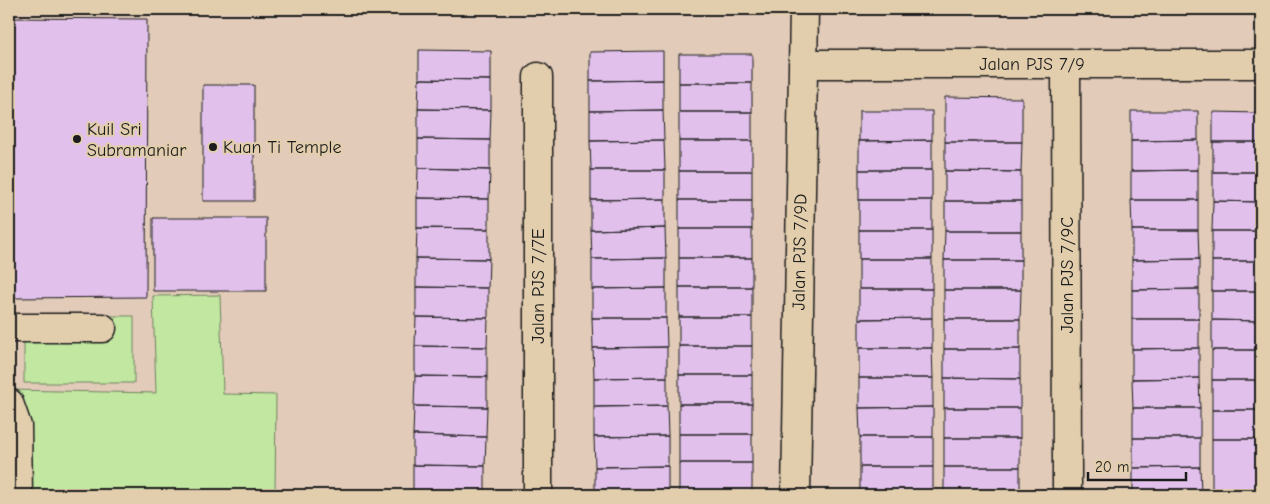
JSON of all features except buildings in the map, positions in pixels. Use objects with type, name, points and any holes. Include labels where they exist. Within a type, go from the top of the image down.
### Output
[{"type":"street","name":"Jalan PJS 7/9D","points":[[796,495],[804,9]]},
{"type":"street","name":"Jalan PJS 7/9","points":[[803,64],[1261,64]]},
{"type":"street","name":"Jalan PJS 7/9C","points":[[1066,64],[1067,486]]},
{"type":"street","name":"Jalan PJS 7/7E","points":[[538,77],[538,495]]},
{"type":"street","points":[[9,328],[102,328]]},
{"type":"street","points":[[9,403],[17,426],[18,495]]},
{"type":"green space","points":[[220,295],[223,394],[276,395],[275,495],[9,495],[9,390],[156,393],[153,296]]},
{"type":"green space","points":[[24,316],[134,316],[134,383],[24,383]]},
{"type":"place","name":"Kuil Sri Subramaniar","points":[[77,139]]},
{"type":"place","name":"Kuan Ti Temple","points":[[213,147]]}]
